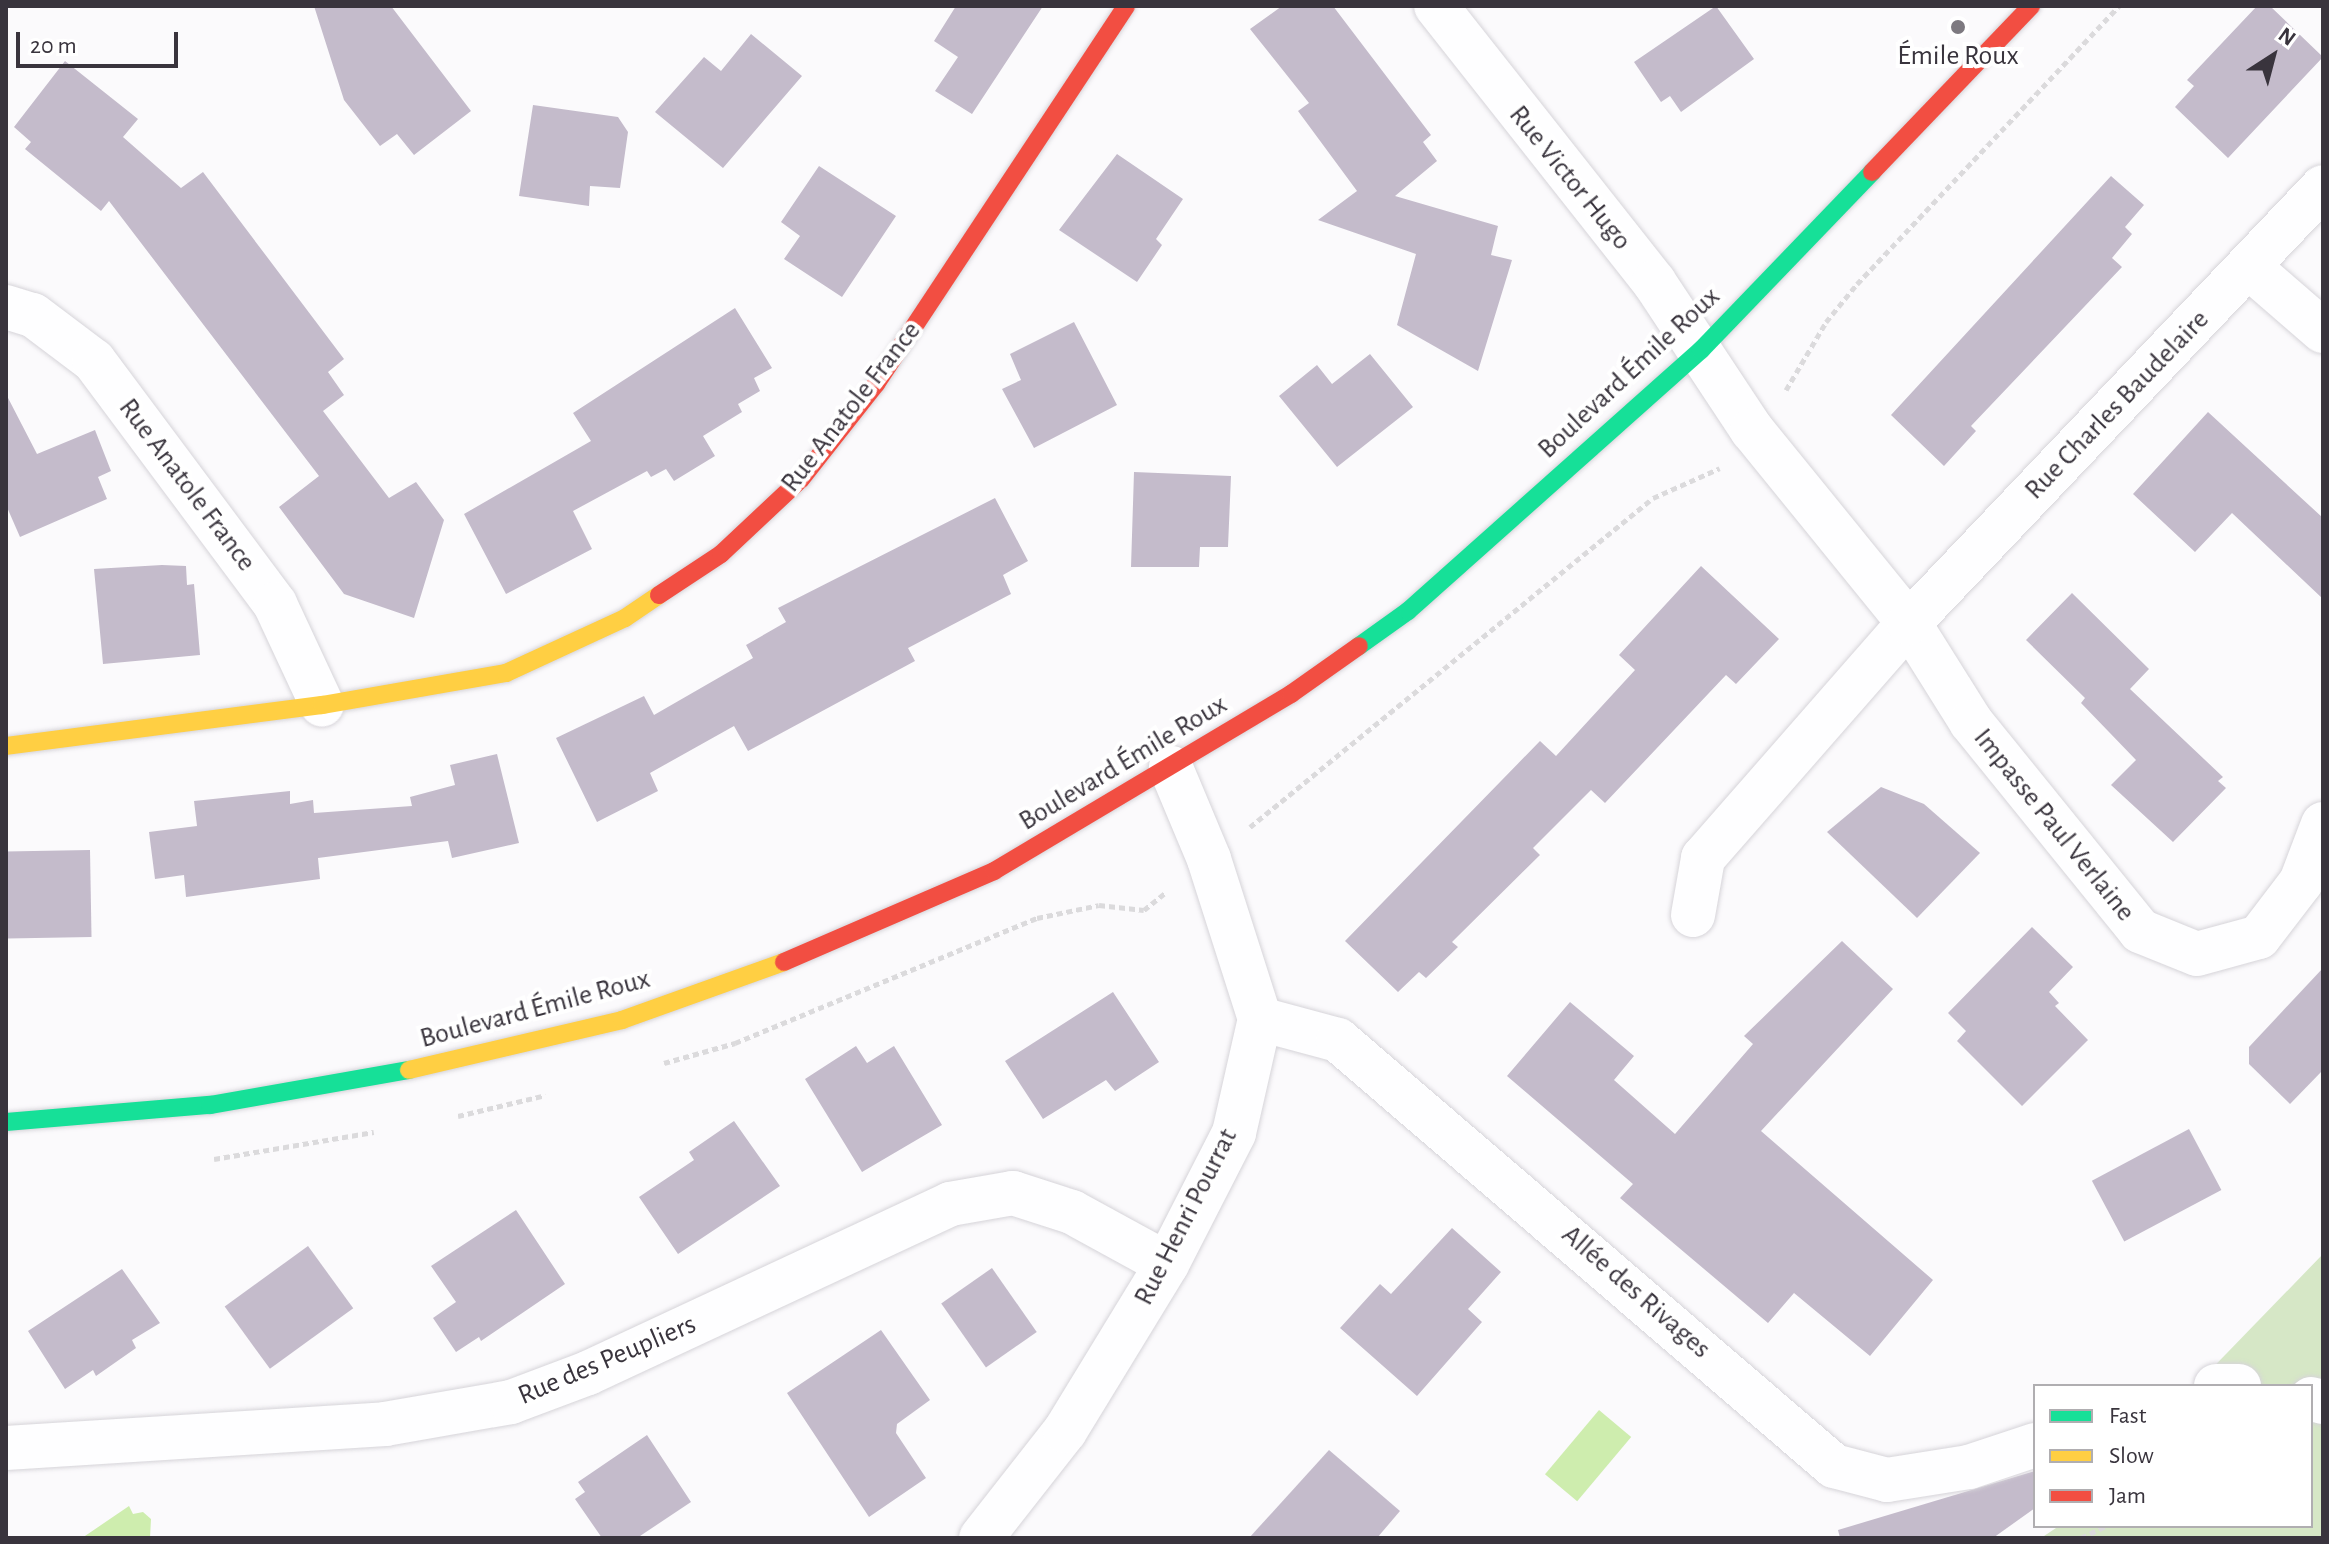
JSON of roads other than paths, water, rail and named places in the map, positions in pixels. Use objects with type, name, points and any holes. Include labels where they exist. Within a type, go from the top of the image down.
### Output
[{"type":"main road","name":"Rue Anatole France","points":[[6,746],[322,705],[506,673],[625,618],[721,554],[801,479],[876,384],[1126,6]]},
{"type":"main road","name":"Boulevard Émile Roux","points":[[6,1122],[210,1105],[434,1066],[622,1020],[808,954],[994,871],[1291,694],[1408,611],[1701,350],[2031,6]]},
{"type":"street","name":"Rue Victor Hugo","points":[[1436,6],[1494,85],[1654,282],[1701,350]]},
{"type":"street","name":"Rue Charles Baudelaire","points":[[1693,915],[1703,858],[1909,623],[2323,187]]},
{"type":"street","points":[[2249,267],[2323,331]]},
{"type":"street","name":"Rue Anatole France","points":[[6,307],[33,315],[94,361],[275,604],[322,705]]},
{"type":"street","points":[[1701,350],[1752,430],[1909,623]]},
{"type":"street","name":"Impasse Paul Verlaine","points":[[1909,623],[1971,722],[2140,931],[2197,954],[2259,937],[2301,882],[2323,824]]},
{"type":"street","points":[[1171,768],[1209,859],[1260,1019]]},
{"type":"street","name":"Rue Henri Pourrat","points":[[981,1538],[1065,1431],[1167,1264],[1234,1133],[1260,1019]]},
{"type":"street","name":"Allée des Rivages","points":[[1260,1019],[1338,1040],[1834,1466],[1887,1480],[1969,1467],[2033,1446]]},
{"type":"street","name":"Rue des Peupliers","points":[[6,1448],[385,1424],[511,1402],[588,1373],[950,1204],[1013,1193],[1072,1212],[1167,1264]]},
{"type":"place","name":"Émile Roux","points":[[1958,27]]}]
